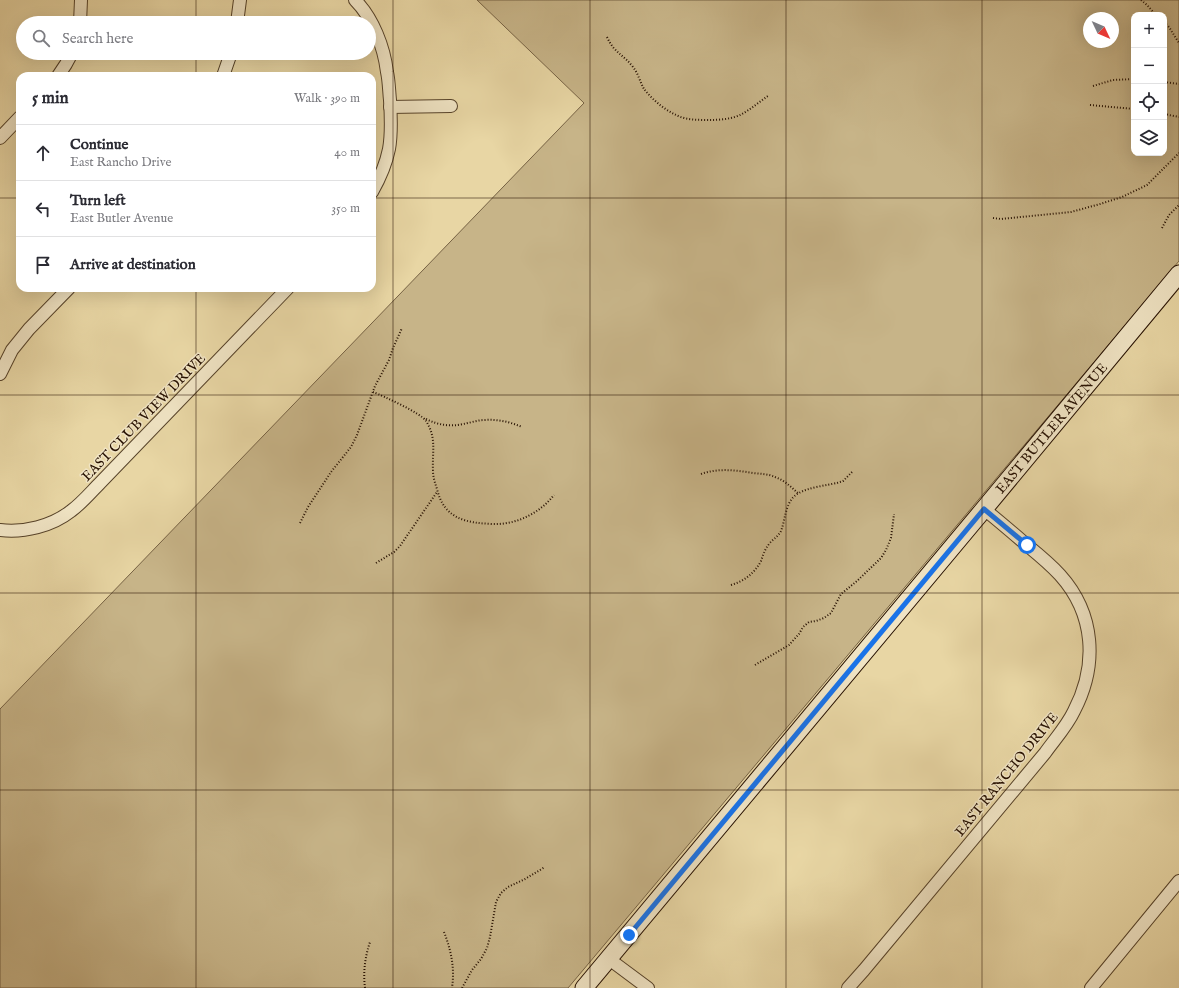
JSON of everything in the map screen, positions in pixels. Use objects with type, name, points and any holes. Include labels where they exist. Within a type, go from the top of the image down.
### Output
[{"type":"street","points":[[80,16],[81,0]]},
{"type":"street","points":[[238,16],[240,0]]},
{"type":"street","points":[[355,0],[367,16]]},
{"type":"street","points":[[376,32],[382,47],[387,71],[391,128],[389,150],[381,176],[376,185]]},
{"type":"street","points":[[61,72],[68,60]]},
{"type":"street","points":[[224,72],[229,60]]},
{"type":"street","points":[[390,107],[451,106]]},
{"type":"street","points":[[0,138],[16,121]]},
{"type":"street","name":"EAST BUTLER AVENUE","points":[[584,988],[1178,276]]},
{"type":"street","points":[[0,374],[12,350],[29,329],[65,292]]},
{"type":"street","name":"EAST CLUB VIEW DRIVE","points":[[0,530],[8,531],[31,529],[51,522],[70,512],[100,483],[284,292]]},
{"type":"street","name":"EAST RANCHO DRIVE","points":[[848,988],[1045,753],[1074,712],[1083,692],[1088,672],[1090,651],[1087,626],[1083,611],[1076,597],[1060,575],[1048,563],[984,509]]},
{"type":"street","points":[[1091,988],[1179,881]]},
{"type":"street","points":[[609,959],[648,988]]},
{"type":"path","points":[[1140,0],[1153,12]]},
{"type":"path","points":[[1167,24],[1179,44]]},
{"type":"path","points":[[607,37],[611,45],[618,53],[634,67],[645,89],[668,111],[678,117],[689,120],[719,120],[729,118],[740,115],[768,96]]},
{"type":"path","points":[[1093,86],[1113,80],[1131,79]]},
{"type":"path","points":[[1167,82],[1179,84]]},
{"type":"path","points":[[1090,104],[1131,109]]},
{"type":"path","points":[[1167,115],[1179,117]]},
{"type":"path","points":[[993,218],[1001,219],[1071,212],[1122,197],[1147,185],[1179,153]]},
{"type":"path","points":[[1162,228],[1169,215],[1179,205]]},
{"type":"path","points":[[300,523],[308,507],[357,435],[373,392],[389,360],[402,328]]},
{"type":"path","points":[[373,392],[396,402],[434,423],[453,426],[484,420],[510,422],[522,427]]},
{"type":"path","points":[[425,418],[432,430],[434,444],[433,471],[438,492],[448,511],[457,518],[470,522],[496,524],[508,523],[518,520],[541,508],[554,495]]},
{"type":"path","points":[[701,474],[712,470],[733,470],[775,476],[798,493]]},
{"type":"path","points":[[731,585],[748,578],[755,571],[769,544],[780,532],[788,505],[792,498],[798,493],[843,481],[852,472]]},
{"type":"path","points":[[376,564],[400,546],[438,492]]},
{"type":"path","points":[[755,665],[789,644],[809,622],[824,618],[831,613],[840,594],[857,582],[881,558],[891,538],[894,514]]},
{"type":"path","points":[[462,988],[487,948],[496,902],[501,893],[508,887],[531,876],[545,867]]},
{"type":"path","points":[[444,932],[452,958],[452,988]]},
{"type":"path","points":[[365,988],[365,958],[370,942]]},
{"type":"shaded area","points":[[477,0],[1179,0],[1179,261],[568,988],[0,988],[0,709],[584,103]]},
{"type":"route","points":[[629,935],[984,509],[1027,545]]}]
